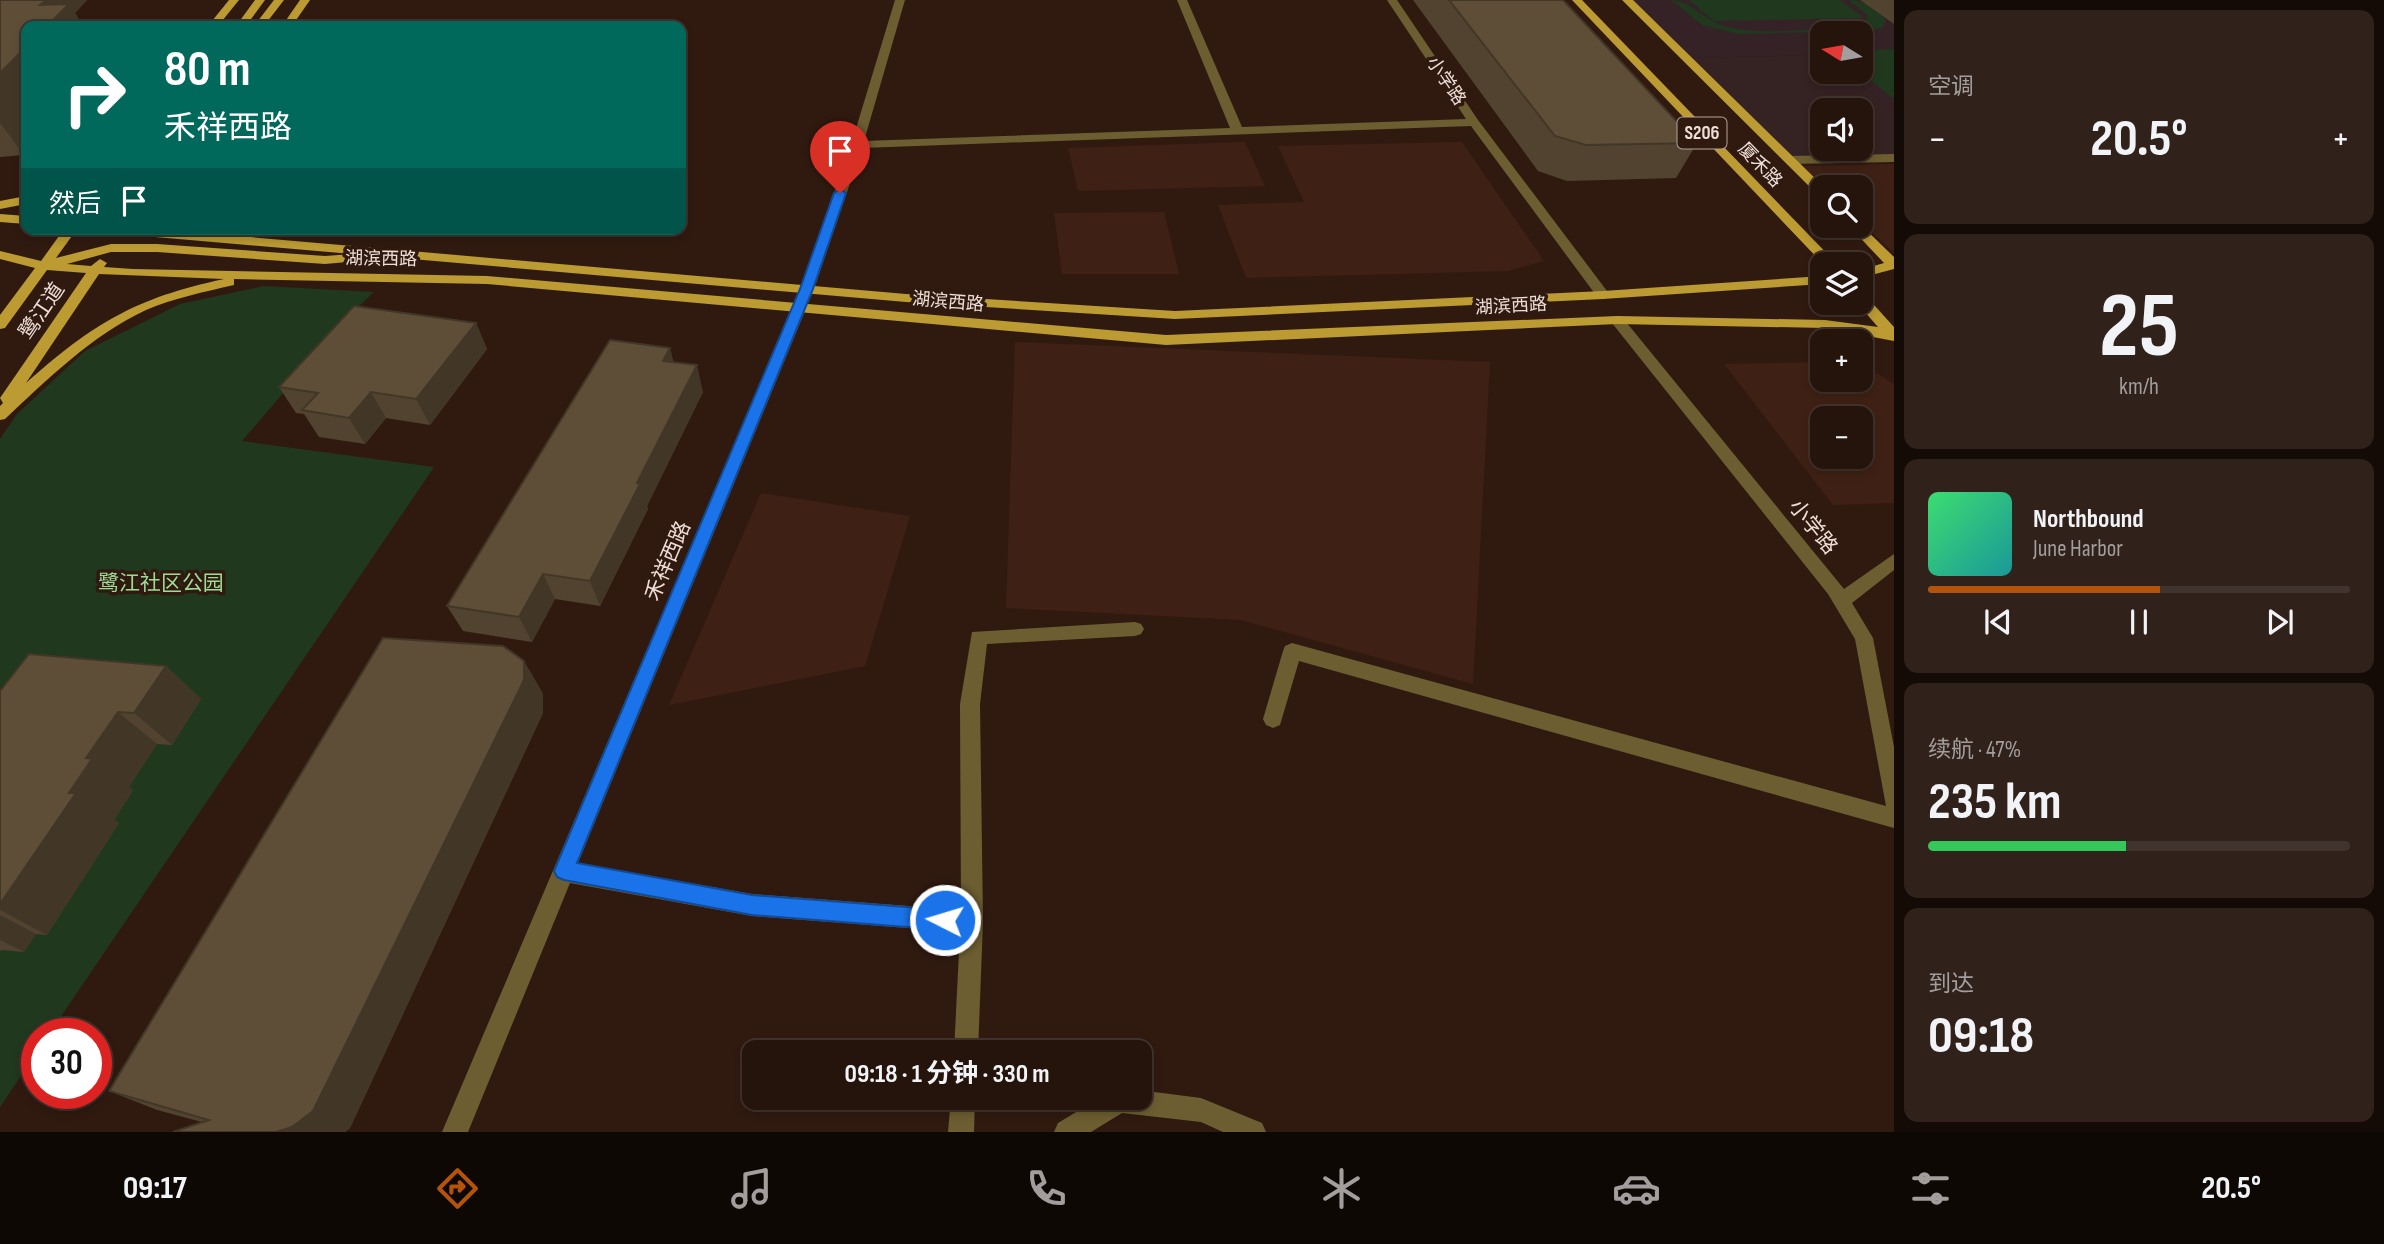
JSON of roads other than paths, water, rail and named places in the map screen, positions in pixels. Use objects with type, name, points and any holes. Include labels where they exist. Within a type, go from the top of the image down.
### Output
[{"type":"main road","points":[[217,21],[234,0]]},
{"type":"main road","points":[[245,21],[260,0]]},
{"type":"main road","points":[[263,21],[279,0]]},
{"type":"main road","points":[[291,21],[305,0]]},
{"type":"main road","name":"厦禾路","points":[[1577,0],[1818,252]]},
{"type":"main road","name":"厦禾路","points":[[1627,0],[1810,180]]},
{"type":"main road","points":[[0,205],[21,201]]},
{"type":"main road","points":[[0,218],[21,220]]},
{"type":"main road","name":"鹭江道","points":[[0,324],[67,235]]},
{"type":"main road","name":"鹭江道","points":[[0,413],[111,248],[116,235]]},
{"type":"main road","name":"湖滨西路","points":[[181,235],[807,289],[1175,315],[1604,295],[1810,281]]},
{"type":"main road","points":[[256,235],[307,245]]},
{"type":"main road","points":[[1867,238],[1894,264],[1873,270]]},
{"type":"main road","points":[[45,266],[111,248],[157,248],[325,260],[419,255]]},
{"type":"main road","name":"湖滨西路","points":[[0,255],[45,266],[96,270],[253,277],[487,280],[1166,340],[1618,320],[1825,324],[1893,334]]},
{"type":"main road","points":[[0,413],[69,351],[133,311],[194,290],[253,277]]},
{"type":"main road","points":[[1873,312],[1893,334]]},
{"type":"street","name":"禾祥西路","points":[[455,1132],[807,289],[857,145],[900,0]]},
{"type":"street","points":[[1182,0],[1237,131]]},
{"type":"street","name":"小学路","points":[[1392,0],[1474,122],[1604,295]]},
{"type":"street","points":[[857,145],[1474,122]]},
{"type":"street","points":[[1790,160],[1894,158]]},
{"type":"street","name":"小学路","points":[[1618,320],[1841,601],[1864,638],[1894,801]]},
{"type":"street","points":[[1841,601],[1894,561]]},
{"type":"street","points":[[966,1040],[972,922],[970,704],[979,637],[1135,629]]},
{"type":"street","points":[[1273,719],[1292,651],[1894,818]]},
{"type":"street","points":[[564,871],[752,905],[972,922]]},
{"type":"street","points":[[1066,1132],[1119,1100],[1201,1110],[1253,1132]]},
{"type":"street","points":[[961,1132],[962,1110]]},
{"type":"park label","name":"鹭江社区公园","points":[[161,583]]}]
